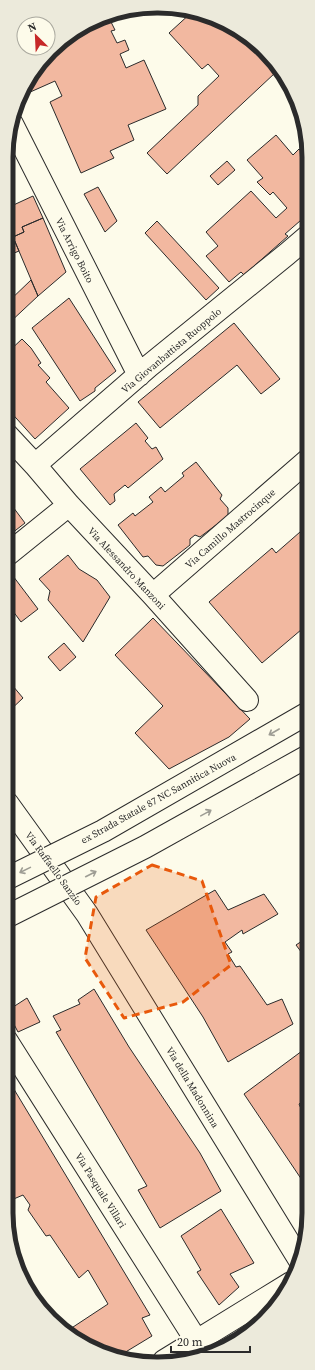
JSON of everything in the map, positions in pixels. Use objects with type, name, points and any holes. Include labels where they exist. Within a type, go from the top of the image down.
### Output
[{"type":"main road","name":"Via Arrigo Boito","points":[[16,131],[139,375]]},
{"type":"main road","name":"Via Giovanbattista Ruoppolo","points":[[35,465],[139,375],[302,241]]},
{"type":"main road","name":"Via Alessandro Manzoni","points":[[13,441],[247,700]]},
{"type":"main road","name":"Via Camillo Mastrocinque","points":[[153,595],[302,465]]},
{"type":"main road","points":[[13,550],[69,505]]},
{"type":"main road","name":"ex Strada Statale 87 NC Sannitica Nuova","points":[[13,876],[103,831],[302,716]]},
{"type":"main road","points":[[13,913],[144,847],[302,759]]},
{"type":"main road","name":"Via Raffaello Sanzio","points":[[13,813],[87,914]]},
{"type":"main road","name":"Via della Madonnina","points":[[87,914],[296,1254]]},
{"type":"main road","name":"Via Pasquale Villari","points":[[13,1051],[196,1340]]},
{"type":"main road","points":[[172,1356],[196,1340],[280,1289]]},
{"type":"highlighted area","points":[[152,865],[202,881],[231,965],[183,1002],[124,1018],[85,958],[96,897]]},
{"type":"building","points":[[187,16],[213,24],[238,37],[254,50],[275,73],[167,174],[147,153],[198,105],[198,96],[219,76],[208,64],[202,69],[169,33]]},
{"type":"building","points":[[111,21],[115,30],[111,31],[117,43],[125,40],[129,50],[120,54],[126,68],[144,60],[166,109],[128,125],[134,140],[110,151],[114,158],[81,173],[50,102],[62,96],[55,81],[29,93],[37,77],[56,54],[85,32]]},
{"type":"building","points":[[276,135],[293,155],[299,149],[302,152],[302,219],[285,234],[288,236],[244,275],[241,272],[229,282],[206,256],[218,246],[206,232],[251,191],[276,218],[287,208],[273,192],[270,195],[257,182],[263,178],[247,160]]},
{"type":"building","points":[[227,161],[235,170],[218,185],[210,176]]},
{"type":"building","points":[[98,187],[117,221],[105,232],[84,194]]},
{"type":"building","points":[[33,196],[43,218],[22,227],[24,232],[13,237],[13,205]]},
{"type":"building","points":[[43,218],[66,272],[38,296],[13,237],[24,232],[22,227]]},
{"type":"building","points":[[157,221],[219,288],[206,300],[145,233]]},
{"type":"building","points":[[13,237],[19,251],[13,254]]},
{"type":"building","points":[[31,280],[38,296],[13,319],[13,297]]},
{"type":"building","points":[[69,298],[116,371],[95,388],[95,391],[80,401],[32,328]]},
{"type":"building","points":[[234,323],[280,379],[261,394],[237,365],[160,428],[138,402]]},
{"type":"building","points":[[22,339],[31,348],[41,363],[38,365],[50,378],[46,382],[69,408],[35,439],[13,415],[13,347]]},
{"type":"building","points":[[136,423],[148,438],[145,441],[152,449],[156,447],[163,459],[128,488],[125,485],[114,494],[115,501],[110,505],[80,469]]},
{"type":"building","points":[[196,462],[222,495],[220,499],[228,508],[228,516],[200,537],[195,535],[190,539],[190,545],[163,566],[156,565],[148,556],[143,557],[118,525],[133,513],[135,516],[153,502],[149,497],[161,487],[165,492],[184,476],[182,473]]},
{"type":"building","points":[[13,507],[25,523],[13,532]]},
{"type":"building","points":[[302,530],[302,629],[262,663],[209,602],[272,548],[276,553]]},
{"type":"building","points":[[68,555],[79,569],[97,580],[110,597],[83,642],[48,600],[50,591],[39,579]]},
{"type":"building","points":[[13,576],[38,609],[21,622],[13,611]]},
{"type":"building","points":[[153,618],[250,719],[229,737],[169,769],[135,733],[163,706],[115,655]]},
{"type":"building","points":[[64,643],[76,657],[60,671],[48,657]]},
{"type":"building","points":[[13,686],[23,698],[13,707]]},
{"type":"building","points":[[13,823],[17,829],[13,832]]},
{"type":"building","points":[[215,890],[228,910],[264,894],[278,914],[243,934],[242,930],[225,942],[232,952],[228,954],[236,967],[240,966],[267,1005],[282,999],[293,1024],[228,1062],[203,1017],[146,930]]},
{"type":"building","points":[[302,941],[302,953],[296,945]]},
{"type":"building","points":[[94,989],[129,1047],[200,1153],[221,1191],[160,1228],[138,1190],[147,1186],[56,1032],[61,1030],[53,1016],[80,1004],[78,1000]]},
{"type":"building","points":[[27,998],[40,1022],[18,1032],[13,1022],[13,1007]]},
{"type":"building","points":[[302,1051],[302,1102],[299,1104],[302,1111],[302,1180],[244,1094]]},
{"type":"building","points":[[13,1088],[150,1315],[142,1318],[152,1336],[124,1353],[102,1346],[85,1338],[71,1328],[108,1304],[88,1270],[79,1278],[50,1235],[46,1236],[28,1210],[30,1205],[23,1195],[13,1199]]},
{"type":"building","points":[[221,1209],[254,1263],[230,1274],[239,1287],[219,1305],[197,1272],[201,1270],[181,1236]]}]
